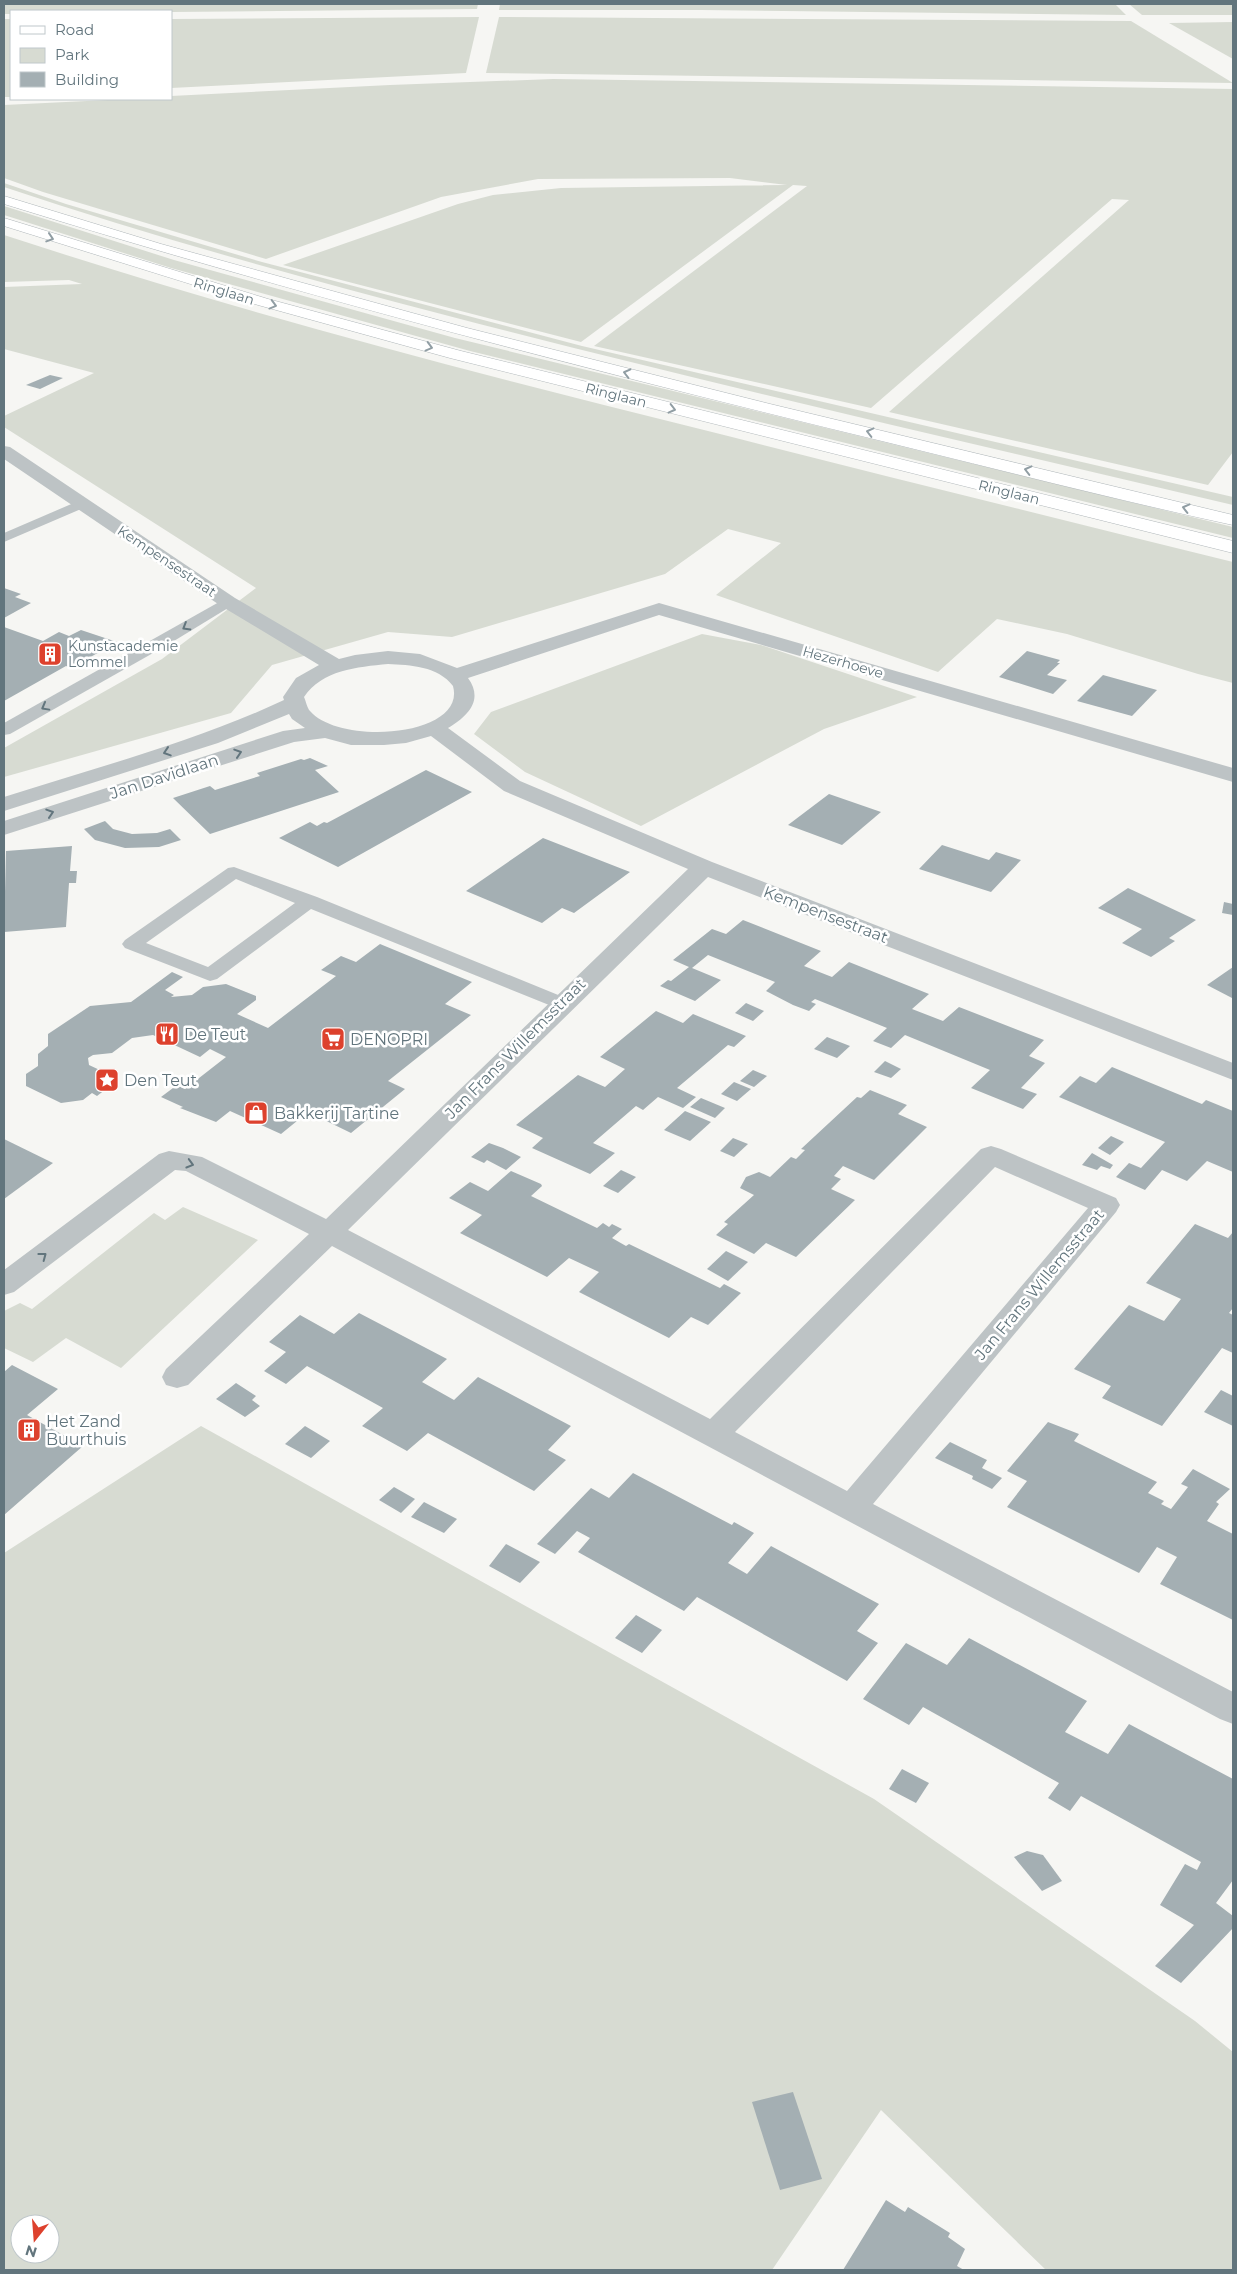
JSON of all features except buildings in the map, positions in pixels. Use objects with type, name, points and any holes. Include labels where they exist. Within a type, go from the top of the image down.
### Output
[{"type":"main road","name":"Ringlaan","points":[[4,200],[128,239],[416,320],[621,372],[1233,520]]},
{"type":"main road","name":"Ringlaan","points":[[4,222],[263,302],[446,352],[1233,547]]},
{"type":"street","name":"Kempensestraat","points":[[4,450],[228,602],[334,665]]},
{"type":"street","name":"Hezerhoeve","points":[[455,675],[659,609],[1233,775]]},
{"type":"street","points":[[401,657],[422,660],[455,675],[463,685],[465,696],[461,708],[434,728],[409,735],[380,739],[352,738],[326,732],[309,724],[298,714],[294,703],[296,692],[304,681],[317,672],[355,659],[401,657]]},
{"type":"street","name":"Jan Davidlaan","points":[[4,804],[142,760],[263,718],[294,703]]},
{"type":"street","name":"Kempensestraat","points":[[434,728],[512,786],[704,867],[1233,1072]]},
{"type":"street","name":"Jan Davidlaan","points":[[4,828],[291,736],[326,732]]},
{"type":"street","points":[[142,760],[162,777]]},
{"type":"street","name":"Jan Frans Willemsstraat","points":[[177,1377],[561,1003],[704,867]]},
{"type":"street","name":"Jan Frans Willemsstraat","points":[[713,1435],[991,1155],[1106,1205],[852,1508]]},
{"type":"street","points":[[4,1285],[169,1160],[192,1163],[328,1232],[1233,1709]]},
{"type":"lane","points":[[4,538],[83,503]]},
{"type":"lane","points":[[4,730],[163,641],[228,602]]},
{"type":"lane","points":[[310,901],[210,976],[132,944],[234,872],[310,901],[561,1003]]},
{"type":"green space","points":[[4,4],[478,4],[477,9],[172,12],[172,10],[10,10],[10,14],[4,14]]},
{"type":"green space","points":[[500,4],[1115,4],[1126,15],[701,10],[499,10]]},
{"type":"green space","points":[[1129,4],[1233,4],[1233,15],[1142,15]]},
{"type":"green space","points":[[479,17],[466,73],[172,88],[172,19]]},
{"type":"green space","points":[[499,17],[1131,21],[1233,83],[486,73]]},
{"type":"green space","points":[[4,19],[10,19],[10,97],[4,97]]},
{"type":"green space","points":[[1233,22],[1233,59],[1169,23]]},
{"type":"green space","points":[[553,79],[1233,89],[1233,452],[1208,485],[889,412],[1129,200],[1112,199],[871,408],[594,346],[807,186],[793,185],[581,342],[283,265],[458,204],[493,195],[561,188],[787,185],[730,178],[538,179],[441,197],[266,259],[43,192],[4,178],[4,105],[107,100],[172,100],[172,96]]},
{"type":"green space","points":[[4,183],[66,204],[262,262],[582,346],[1233,497],[1233,505],[740,389],[445,315],[168,239],[4,187]]},
{"type":"green space","points":[[4,206],[174,260],[455,338],[1233,527],[1233,538],[470,351],[171,268],[4,215]]},
{"type":"green space","points":[[4,235],[176,289],[437,362],[1233,562],[1233,683],[1067,634],[997,619],[938,672],[716,595],[781,543],[728,529],[665,574],[452,637],[388,632],[272,665],[231,713],[4,777],[4,748],[162,659],[256,588],[4,427],[4,416],[94,373],[4,349],[4,287],[82,284],[69,280],[4,282]]},
{"type":"green space","points":[[702,634],[761,645],[917,697],[824,729],[641,826],[525,772],[474,734],[491,712]]},
{"type":"green space","points":[[183,1207],[258,1240],[121,1368],[66,1338],[33,1362],[4,1348],[4,1311],[20,1303],[32,1309],[154,1213],[165,1220]]},
{"type":"green space","points":[[201,1426],[874,1799],[1195,2021],[1233,2052],[1233,2270],[1046,2270],[881,2110],[772,2270],[4,2270],[4,1553]]},
{"type":"place","name":"Kunstacademie Lommel","points":[[50,654]]},
{"type":"place","name":"De Teut","points":[[167,1034]]},
{"type":"place","name":"DENOPRI","points":[[333,1039]]},
{"type":"place","name":"Den Teut","points":[[107,1080]]},
{"type":"place","name":"Bakkerij Tartine","points":[[256,1113]]},
{"type":"place","name":"Het Zand Buurthuis","points":[[29,1430]]}]
